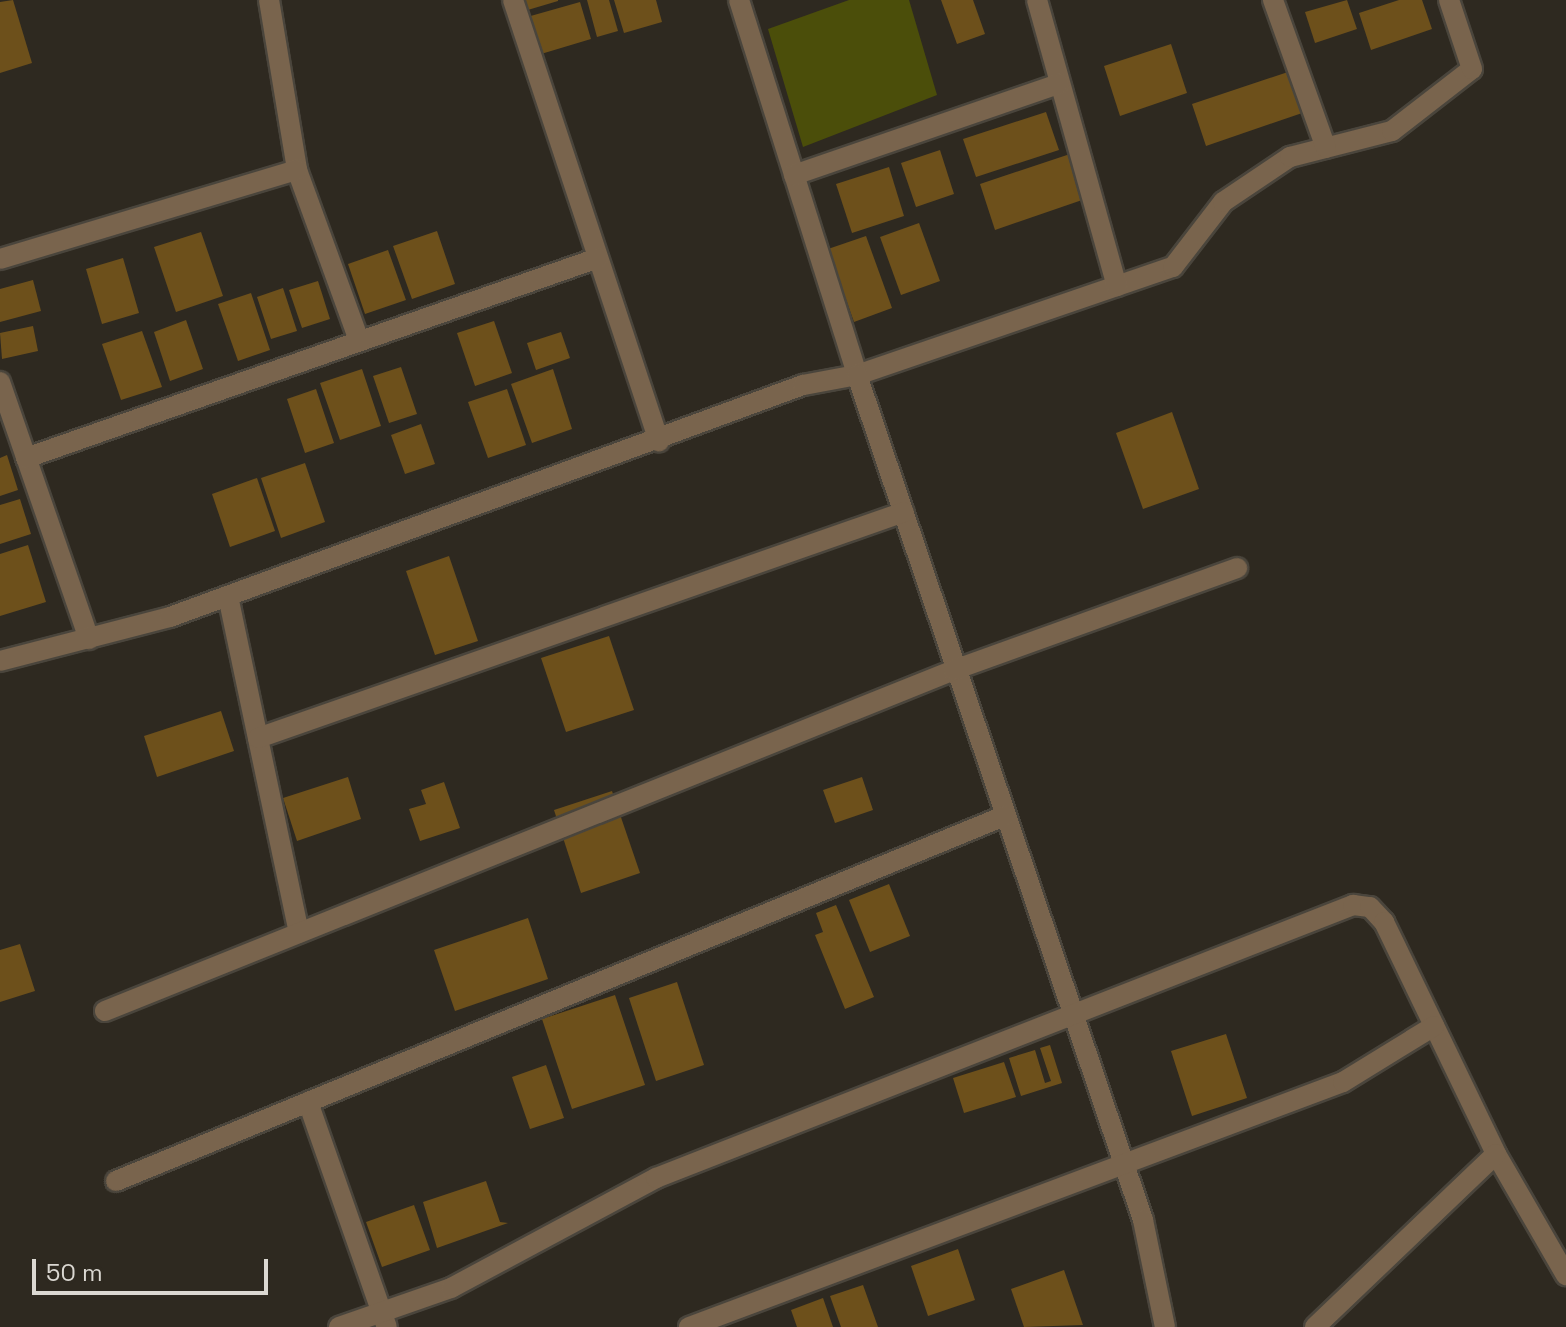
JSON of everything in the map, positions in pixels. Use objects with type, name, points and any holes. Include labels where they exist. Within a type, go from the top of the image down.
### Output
[{"type":"street","points":[[269,0],[297,170],[359,340]]},
{"type":"street","points":[[513,0],[659,442]]},
{"type":"street","points":[[739,0],[954,670],[1123,1163],[1161,1326]]},
{"type":"street","points":[[1037,0],[1117,286]]},
{"type":"street","points":[[1273,0],[1326,148]]},
{"type":"street","points":[[0,661],[89,639],[228,596],[659,442],[803,385],[857,375],[1173,267],[1223,202],[1290,157],[1392,131],[1472,69],[1449,0]]},
{"type":"street","points":[[794,175],[1059,84]]},
{"type":"street","points":[[0,259],[297,170]]},
{"type":"street","points":[[26,458],[598,258]]},
{"type":"street","points":[[0,382],[89,639]]},
{"type":"street","points":[[258,738],[904,512]]},
{"type":"street","points":[[105,1011],[954,670],[1237,568]]},
{"type":"street","points":[[228,596],[299,933]]},
{"type":"street","points":[[116,1181],[1004,816]]},
{"type":"street","points":[[339,1327],[385,1321],[451,1288],[613,1196],[1353,905],[1370,907],[1384,922],[1496,1154],[1566,1275]]},
{"type":"street","points":[[689,1327],[1343,1082],[1434,1026]]},
{"type":"street","points":[[308,1102],[385,1321]]},
{"type":"street","points":[[1315,1327],[1496,1154]]},
{"type":"shaded area","points":[[849,0],[909,0],[937,95],[803,147],[768,29]]},
{"type":"building","points":[[13,0],[32,63],[0,73],[0,2]]},
{"type":"building","points":[[518,0],[558,0],[558,1],[521,12]]},
{"type":"building","points":[[587,0],[609,0],[618,31],[597,37]]},
{"type":"building","points":[[614,0],[656,0],[662,22],[624,33]]},
{"type":"building","points":[[941,0],[973,0],[985,34],[957,44]]},
{"type":"building","points":[[1347,0],[1357,29],[1315,43],[1305,12]]},
{"type":"building","points":[[1399,0],[1422,0],[1432,29],[1371,50],[1359,13]]},
{"type":"building","points":[[580,2],[591,39],[531,57],[520,19]]},
{"type":"building","points":[[1171,44],[1187,93],[1120,116],[1104,66]]},
{"type":"building","points":[[1297,69],[1311,110],[1206,146],[1192,104]]},
{"type":"building","points":[[1046,112],[1059,150],[976,177],[963,139]]},
{"type":"building","points":[[940,150],[954,194],[916,207],[901,163]]},
{"type":"building","points":[[1070,154],[1085,199],[995,230],[980,184]]},
{"type":"building","points":[[889,167],[904,216],[852,233],[836,184]]},
{"type":"building","points":[[919,223],[940,281],[901,295],[880,237]]},
{"type":"building","points":[[437,231],[455,284],[412,299],[393,246]]},
{"type":"building","points":[[201,232],[223,296],[176,312],[154,247]]},
{"type":"building","points":[[866,236],[892,308],[854,322],[828,249]]},
{"type":"building","points":[[388,250],[406,300],[365,314],[348,264]]},
{"type":"building","points":[[123,258],[139,313],[102,324],[86,269]]},
{"type":"building","points":[[33,280],[41,311],[0,322],[0,289]]},
{"type":"building","points":[[318,281],[330,319],[302,328],[289,290]]},
{"type":"building","points":[[283,288],[297,331],[271,339],[257,297]]},
{"type":"building","points":[[251,293],[270,350],[238,361],[218,304]]},
{"type":"building","points":[[186,320],[203,369],[170,381],[154,332]]},
{"type":"building","points":[[494,321],[512,373],[475,386],[457,333]]},
{"type":"building","points":[[33,326],[38,351],[2,359],[0,333]]},
{"type":"building","points":[[142,331],[162,387],[121,400],[102,344]]},
{"type":"building","points":[[561,332],[570,358],[536,370],[527,343]]},
{"type":"building","points":[[401,367],[417,414],[389,423],[373,376]]},
{"type":"building","points":[[362,369],[381,426],[340,440],[320,383]]},
{"type":"building","points":[[553,369],[572,429],[532,443],[511,384]]},
{"type":"building","points":[[316,389],[334,443],[305,453],[287,399]]},
{"type":"building","points":[[507,389],[526,445],[488,458],[468,402]]},
{"type":"building","points":[[1172,412],[1199,489],[1143,509],[1116,433]]},
{"type":"building","points":[[421,424],[435,464],[405,474],[391,435]]},
{"type":"building","points":[[7,455],[18,490],[0,496],[0,458]]},
{"type":"building","points":[[305,463],[325,522],[281,538],[261,478]]},
{"type":"building","points":[[257,478],[275,531],[230,547],[212,494]]},
{"type":"building","points":[[20,499],[31,534],[0,544],[0,505]]},
{"type":"building","points":[[28,545],[46,602],[0,616],[0,554]]},
{"type":"building","points":[[449,556],[478,641],[435,655],[406,571]]},
{"type":"building","points":[[609,636],[634,710],[566,732],[541,658]]},
{"type":"building","points":[[221,711],[234,751],[157,777],[144,736]]},
{"type":"building","points":[[348,777],[361,819],[297,841],[283,798]]},
{"type":"building","points":[[862,777],[873,810],[835,823],[823,790]]},
{"type":"building","points":[[444,782],[460,828],[420,841],[409,809],[426,804],[421,790]]},
{"type":"building","points":[[612,791],[640,873],[581,893],[554,810]]},
{"type":"building","points":[[889,884],[910,936],[870,952],[849,900]]},
{"type":"building","points":[[836,905],[874,997],[845,1009],[815,935],[823,932],[816,913]]},
{"type":"building","points":[[528,918],[548,979],[455,1011],[434,950]]},
{"type":"building","points":[[20,944],[35,991],[0,1002],[0,950]]},
{"type":"building","points":[[677,982],[704,1065],[656,1081],[629,998]]},
{"type":"building","points":[[615,995],[645,1085],[572,1109],[542,1019]]},
{"type":"building","points":[[1226,1034],[1247,1098],[1192,1116],[1171,1051]]},
{"type":"building","points":[[1050,1045],[1062,1083],[1021,1096],[1009,1058],[1035,1050],[1045,1083],[1051,1081],[1040,1048]]},
{"type":"building","points":[[1004,1062],[1016,1097],[964,1113],[953,1078]]},
{"type":"building","points":[[546,1065],[564,1118],[530,1129],[512,1077]]},
{"type":"building","points":[[486,1181],[500,1222],[508,1223],[437,1248],[423,1202]]},
{"type":"building","points":[[414,1205],[430,1250],[382,1267],[366,1222]]},
{"type":"building","points":[[958,1249],[975,1300],[928,1316],[911,1266]]},
{"type":"building","points":[[1064,1270],[1083,1325],[1024,1327],[1011,1289]]},
{"type":"building","points":[[863,1285],[878,1327],[841,1327],[830,1296]]},
{"type":"building","points":[[823,1298],[833,1327],[797,1327],[791,1310]]}]
